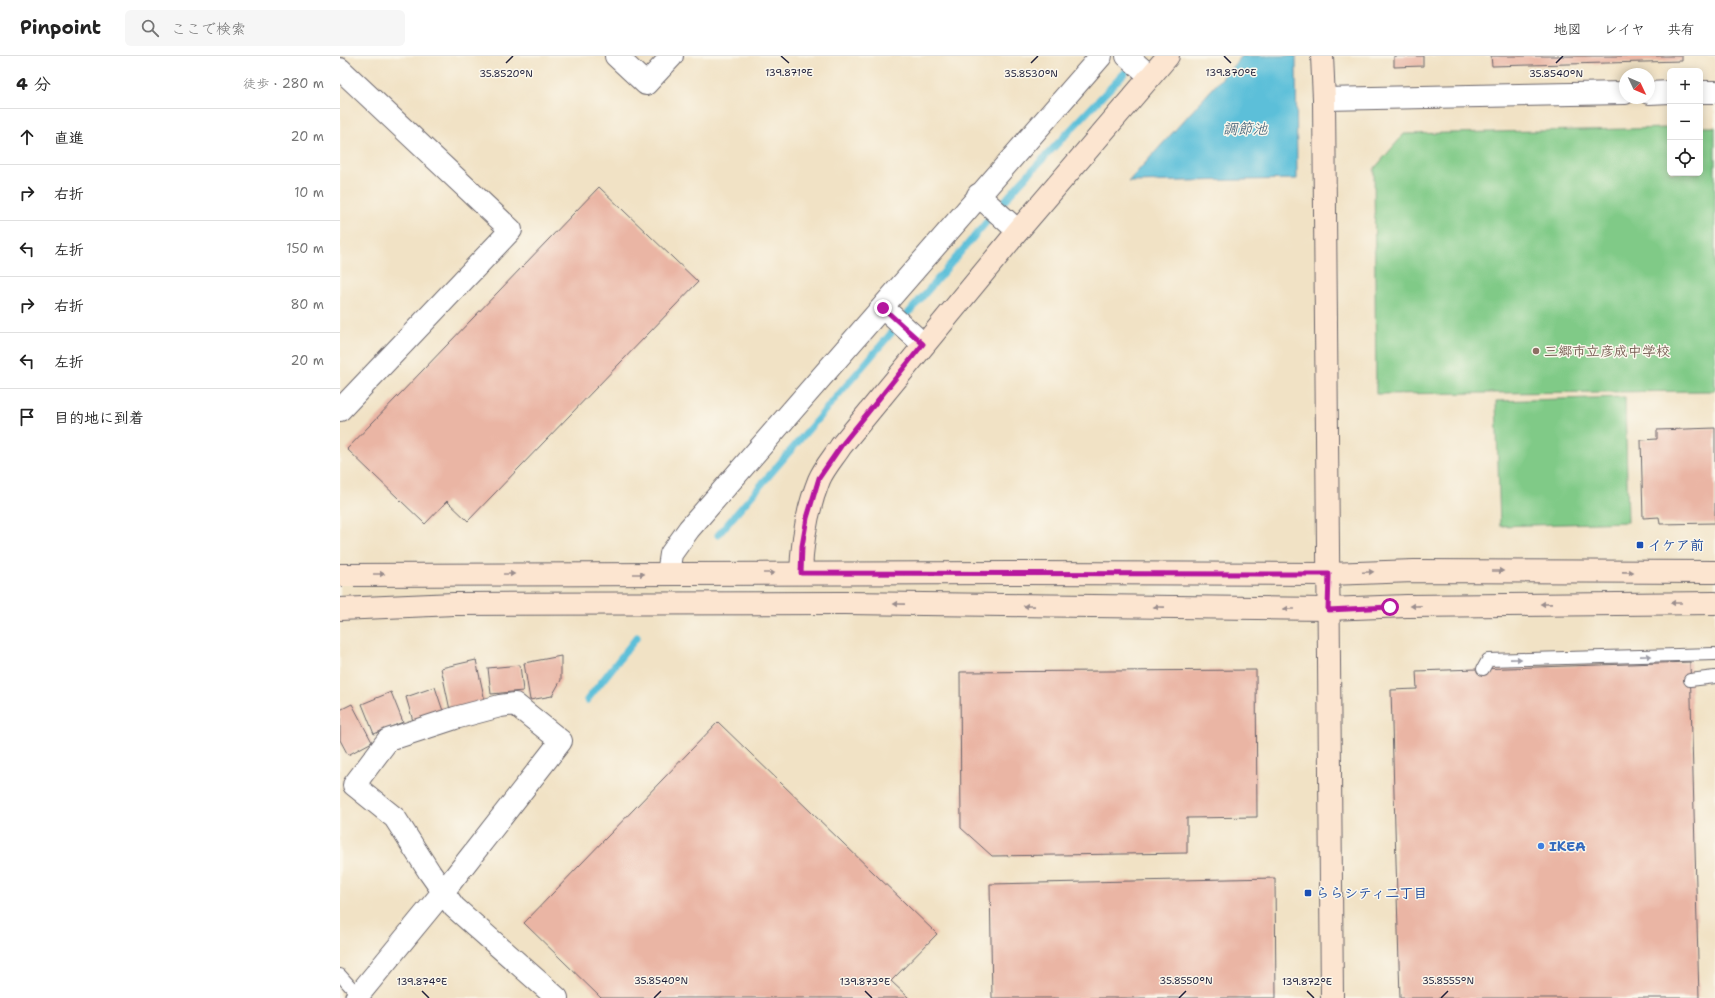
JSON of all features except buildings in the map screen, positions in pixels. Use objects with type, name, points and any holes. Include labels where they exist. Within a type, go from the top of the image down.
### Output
[{"type":"street","points":[[616,56],[646,84],[672,56]]},
{"type":"street","points":[[668,574],[671,554],[689,529],[883,308],[978,195],[1101,56]]},
{"type":"street","points":[[801,573],[802,546],[807,518],[819,478],[916,338],[1011,226],[1139,67],[1168,56]]},
{"type":"street","points":[[1322,56],[1324,99],[1332,998]]},
{"type":"street","points":[[340,69],[511,230],[340,410]]},
{"type":"street","points":[[1655,93],[1667,92]]},
{"type":"street","points":[[1703,92],[1715,92]]},
{"type":"street","points":[[1324,99],[1619,93]]},
{"type":"street","points":[[978,195],[1011,226]]},
{"type":"street","points":[[883,308],[916,338]]},
{"type":"street","points":[[340,575],[801,573],[1329,574],[1414,571],[1715,572]]},
{"type":"street","points":[[340,609],[462,604],[845,603],[1328,610],[1407,606],[1715,603]]},
{"type":"street","points":[[357,997],[443,892],[561,741],[515,704],[455,718],[388,740],[354,786],[395,818],[443,892],[454,907],[557,998]]},
{"type":"lane","points":[[1483,669],[1488,660],[1715,654]]},
{"type":"lane","points":[[1690,680],[1715,678]]},
{"type":"lane","points":[[340,974],[357,997]]},
{"type":"green space","points":[[1703,127],[1715,127],[1715,389],[1713,391],[1376,394],[1374,169],[1404,134],[1667,128],[1667,176],[1703,176]]},
{"type":"green space","points":[[1625,397],[1628,522],[1500,526],[1496,401]]},
{"type":"water","name":"調節池","points":[[1242,56],[1296,56],[1297,179],[1128,182]]},
{"type":"waterway","points":[[718,535],[1020,183],[1133,64]]},
{"type":"waterway","points":[[587,700],[637,637]]},
{"type":"place","name":"三郷市立彦成中学校","points":[[1536,351]]},
{"type":"place","name":"イケア前","points":[[1640,545]]},
{"type":"place","name":"IKEA","points":[[1541,846]]},
{"type":"place","name":"ららシティ二丁目","points":[[1308,893]]},
{"type":"route","points":[[883,308],[923,344],[841,446],[819,478],[807,518],[802,546],[801,573],[1329,574],[1328,610],[1390,607]]}]
